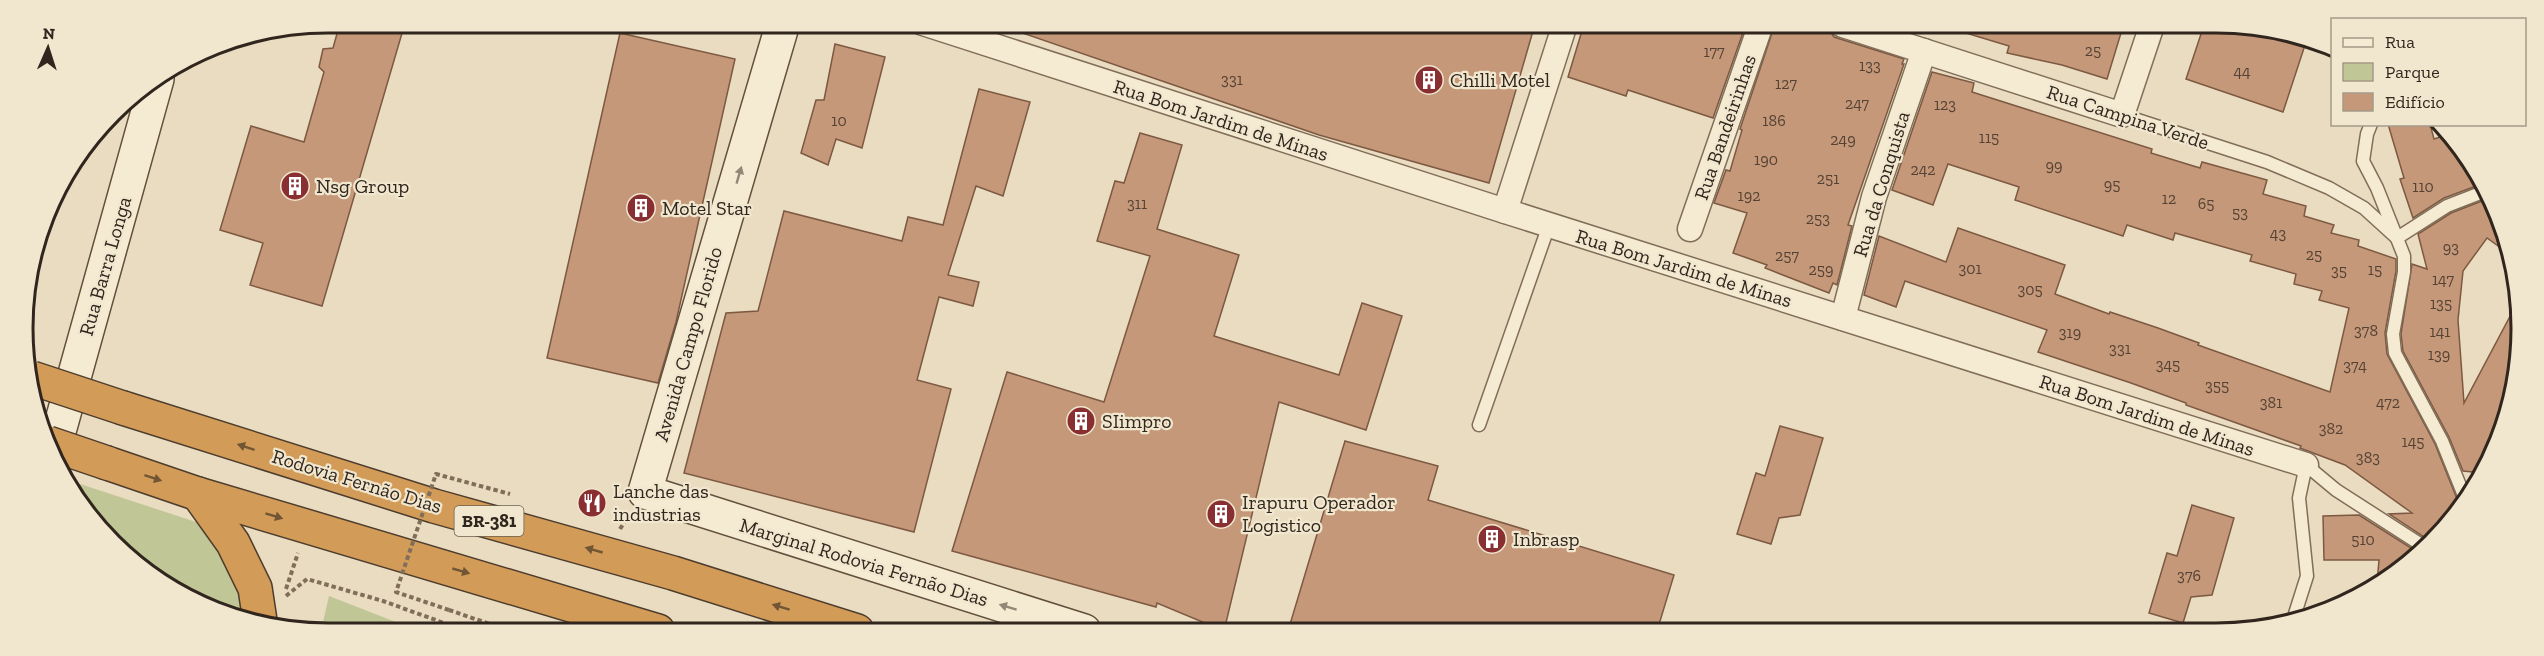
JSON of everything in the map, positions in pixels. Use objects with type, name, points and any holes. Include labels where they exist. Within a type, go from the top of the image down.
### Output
[{"type":"highway","name":"Rodovia Fernão Dias","points":[[38,380],[434,506],[616,557],[831,623]]},
{"type":"highway","points":[[57,446],[198,494],[632,623]]},
{"type":"highway","points":[[198,494],[233,543],[255,588],[259,615]]},
{"type":"highway","points":[[541,595],[580,623]]},
{"type":"main road","name":"Avenida Campo Florido","points":[[645,492],[780,33]]},
{"type":"main road","name":"Rua Barra Longa","points":[[56,443],[155,89]]},
{"type":"main road","name":"Marginal Rodovia Fernão Dias","points":[[645,492],[1059,623]]},
{"type":"street","name":"Rua Bom Jardim de Minas","points":[[954,33],[1504,211],[2306,465]]},
{"type":"street","points":[[1504,211],[1561,33]]},
{"type":"street","name":"Rua Bandeirinhas","points":[[1690,229],[1758,33]]},
{"type":"street","name":"Rua Campina Verde","points":[[1871,33],[2122,115]]},
{"type":"street","points":[[2122,115],[2149,33]]},
{"type":"street","name":"Rua da Conquista","points":[[1843,318],[1874,197],[1924,51]]},
{"type":"lane","name":"Rua Campina Verde","points":[[2122,115],[2267,162],[2329,188],[2364,208],[2397,238]]},
{"type":"lane","points":[[2370,126],[2363,161],[2378,188],[2404,256],[2404,272],[2393,334],[2395,353],[2442,441],[2462,490]]},
{"type":"lane","points":[[2397,238],[2447,206],[2478,194]]},
{"type":"lane","points":[[1479,425],[1549,225]]},
{"type":"lane","points":[[2296,612],[2307,576],[2299,498],[2306,465]]},
{"type":"lane","name":"Rua Bom Jardim de Minas","points":[[2306,465],[2336,490],[2418,543]]},
{"type":"path","points":[[486,623],[396,592],[436,474],[510,494]]},
{"type":"path","points":[[616,557],[618,531],[645,492]]},
{"type":"path","points":[[307,526],[283,598],[307,579],[383,601],[444,623]]},
{"type":"green space","points":[[77,483],[199,523],[237,576],[241,610],[215,601],[180,583],[148,562],[119,537],[94,508]]},
{"type":"green space","points":[[329,596],[398,623],[328,623],[323,623]]},
{"type":"building","name":"Nsg Group","points":[[337,33],[402,33],[322,306],[250,285],[263,243],[220,230],[251,126],[304,142],[324,72],[319,67],[323,49],[333,48]]},
{"type":"building","name":"Motel Star","points":[[620,33],[735,59],[676,322],[658,383],[547,358]]},
{"type":"building","points":[[1022,33],[1532,33],[1489,183],[1319,135]]},
{"type":"building","points":[[1581,33],[1743,33],[1713,118],[1628,90],[1626,96],[1568,77]]},
{"type":"building","points":[[1772,33],[1831,33],[1834,37],[1904,59],[1848,225],[1852,226],[1837,285],[1833,283],[1829,293],[1765,268],[1767,265],[1733,253],[1747,213],[1714,203],[1726,170],[1730,171],[1742,130],[1740,129]]},
{"type":"building","points":[[1966,33],[2121,33],[2107,79],[2062,65],[2007,53],[2009,46]]},
{"type":"building","points":[[2201,33],[2255,36],[2304,47],[2283,112],[2186,79]]},
{"type":"building","points":[[835,44],[885,57],[862,148],[836,139],[828,165],[801,153],[816,100],[824,100]]},
{"type":"building","points":[[1932,72],[1974,83],[1972,92],[2152,149],[2151,153],[2200,168],[2202,162],[2267,180],[2263,194],[2306,206],[2304,216],[2334,225],[2331,233],[2359,240],[2358,246],[2396,259],[2385,333],[2387,354],[2435,444],[2457,498],[2425,537],[2389,514],[2412,513],[2345,465],[2300,448],[2301,446],[2186,405],[2186,403],[2038,352],[2047,330],[1905,281],[1896,307],[1864,295],[1879,236],[1946,262],[1958,228],[2065,265],[2055,294],[2109,314],[2110,312],[2158,328],[2199,343],[2198,345],[2330,392],[2349,308],[2319,300],[2322,291],[2294,284],[2296,274],[2250,261],[2252,255],[2175,233],[2173,240],[2127,225],[2123,236],[2015,200],[2019,187],[1948,164],[1933,205],[1892,190]]},
{"type":"building","points":[[979,89],[1030,102],[1003,196],[976,186],[948,275],[979,282],[973,306],[939,297],[917,380],[951,389],[914,532],[684,473],[726,313],[758,311],[784,211],[902,241],[908,217],[943,225]]},
{"type":"building","points":[[2389,126],[2431,126],[2434,139],[2441,137],[2474,187],[2444,198],[2413,218],[2400,179],[2404,178]]},
{"type":"building","name":"SIimpro","points":[[1140,133],[1182,145],[1157,229],[1239,255],[1214,336],[1339,375],[1362,303],[1402,316],[1366,430],[1279,402],[1226,623],[1205,623],[1157,603],[1156,607],[952,551],[1007,372],[1104,402],[1150,256],[1097,241],[1115,181],[1124,183]]},
{"type":"building","points":[[2482,201],[2499,247],[2487,238],[2463,271],[2458,320],[2464,403],[2510,316],[2508,367],[2501,404],[2489,441],[2473,472],[2463,471],[2449,437],[2403,351],[2401,334],[2412,264],[2427,269],[2418,234],[2451,213]]},
{"type":"building","points":[[1780,426],[1823,438],[1800,515],[1779,518],[1771,544],[1737,534],[1756,473],[1765,476]]},
{"type":"building","points":[[1345,441],[1438,466],[1428,500],[1674,575],[1659,623],[1290,623]]},
{"type":"building","points":[[2192,505],[2234,518],[2212,595],[2191,597],[2183,623],[2149,613],[2167,553],[2177,556]]},
{"type":"building","points":[[2359,515],[2412,549],[2378,574],[2379,560],[2324,560],[2323,516]]},
{"type":"place","name":"Chilli Motel","points":[[1429,80]]},
{"type":"place","name":"Nsg Group","points":[[295,186]]},
{"type":"place","name":"Motel Star","points":[[641,208]]},
{"type":"place","name":"SIimpro","points":[[1081,421]]},
{"type":"place","name":"Lanche das industrias","points":[[592,503]]},
{"type":"place","name":"Irapuru Operador Logistico","points":[[1221,514]]},
{"type":"place","name":"Inbrasp","points":[[1492,539]]}]
